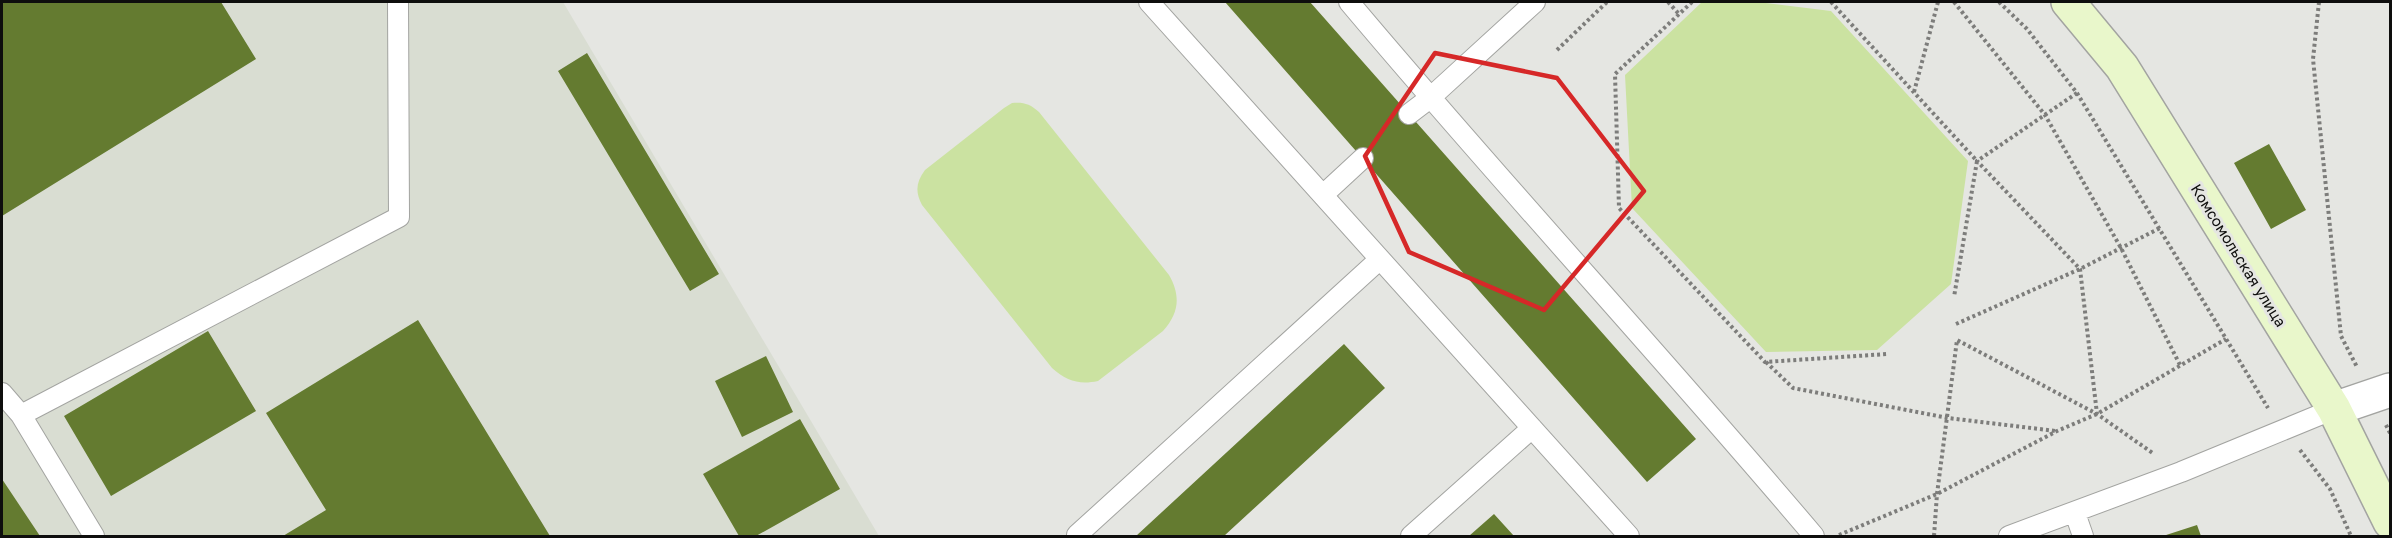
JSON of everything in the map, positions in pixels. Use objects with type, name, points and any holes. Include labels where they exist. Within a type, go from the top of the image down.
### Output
[{"type":"main road","name":"Комсомольская улица","points":[[2068,2],[2122,67],[2334,409],[2391,522]]},
{"type":"street","points":[[2334,409],[2381,394]]},
{"type":"lane","points":[[21,415],[399,217],[398,2]]},
{"type":"lane","points":[[1149,2],[1532,428],[1625,535]]},
{"type":"lane","points":[[1349,2],[1430,98],[1723,428],[1814,537]]},
{"type":"lane","points":[[1409,114],[1430,98],[1535,2]]},
{"type":"lane","points":[[1323,195],[1363,158]]},
{"type":"lane","points":[[1077,535],[1380,259]]},
{"type":"lane","points":[[2,393],[21,415],[94,537]]},
{"type":"lane","points":[[2009,537],[2181,472],[2334,409]]},
{"type":"lane","points":[[1411,537],[1532,428]]},
{"type":"lane","points":[[2075,513],[2083,537]]},
{"type":"path","points":[[1557,50],[1607,2]]},
{"type":"path","points":[[1668,2],[1679,14]]},
{"type":"path","points":[[1692,2],[1615,74],[1619,208],[1793,388],[1948,418],[2057,431]]},
{"type":"path","points":[[1831,2],[2080,269],[2097,414]]},
{"type":"path","points":[[1914,92],[1938,2]]},
{"type":"path","points":[[1954,2],[2045,115],[2121,248],[2180,365]]},
{"type":"path","points":[[1999,2],[2027,29],[2077,93],[2283,430],[2330,489],[2351,537]]},
{"type":"path","points":[[2319,2],[2313,59],[2341,336],[2381,394],[2391,433]]},
{"type":"path","points":[[1954,297],[1977,161],[2077,93]]},
{"type":"path","points":[[1956,324],[2080,269],[2160,228]]},
{"type":"path","points":[[1835,537],[1937,494],[2057,431],[2097,414],[2226,339]]},
{"type":"path","points":[[1934,537],[1937,494],[1957,340],[2097,414],[2181,472]]},
{"type":"path","points":[[1766,362],[1887,354]]},
{"type":"highlighted area","points":[[1435,53],[1557,78],[1644,191],[1544,310],[1409,252],[1365,156]]},
{"type":"shaded area","points":[[2,2],[563,2],[879,536],[2,536]]},
{"type":"green space","points":[[1702,2],[1758,2],[1831,11],[1968,161],[1951,284],[1877,350],[1766,352],[1632,208],[1625,75]]},
{"type":"green space","points":[[1012,103],[1027,104],[1039,112],[1173,283],[1177,297],[1175,311],[1163,331],[1098,381],[1074,381],[1052,368],[922,205],[918,196],[918,183],[925,170]]},
{"type":"building","points":[[2,2],[221,2],[256,59],[2,216]]},
{"type":"building","points":[[1225,2],[1310,2],[1696,439],[1647,482]]},
{"type":"building","points":[[587,53],[719,274],[690,291],[558,71]]},
{"type":"building","points":[[2269,144],[2306,210],[2271,229],[2234,163]]},
{"type":"building","points":[[418,320],[550,536],[283,536],[326,510],[266,413]]},
{"type":"building","points":[[208,331],[256,411],[111,496],[64,416]]},
{"type":"building","points":[[1344,344],[1385,388],[1224,536],[1136,536]]},
{"type":"building","points":[[766,356],[793,412],[742,437],[715,381]]},
{"type":"building","points":[[800,419],[840,489],[756,536],[739,536],[703,474]]},
{"type":"building","points":[[2,479],[40,536],[2,536]]},
{"type":"building","points":[[1494,514],[1514,536],[1469,536]]},
{"type":"building","points":[[2197,525],[2201,536],[2163,536]]}]
